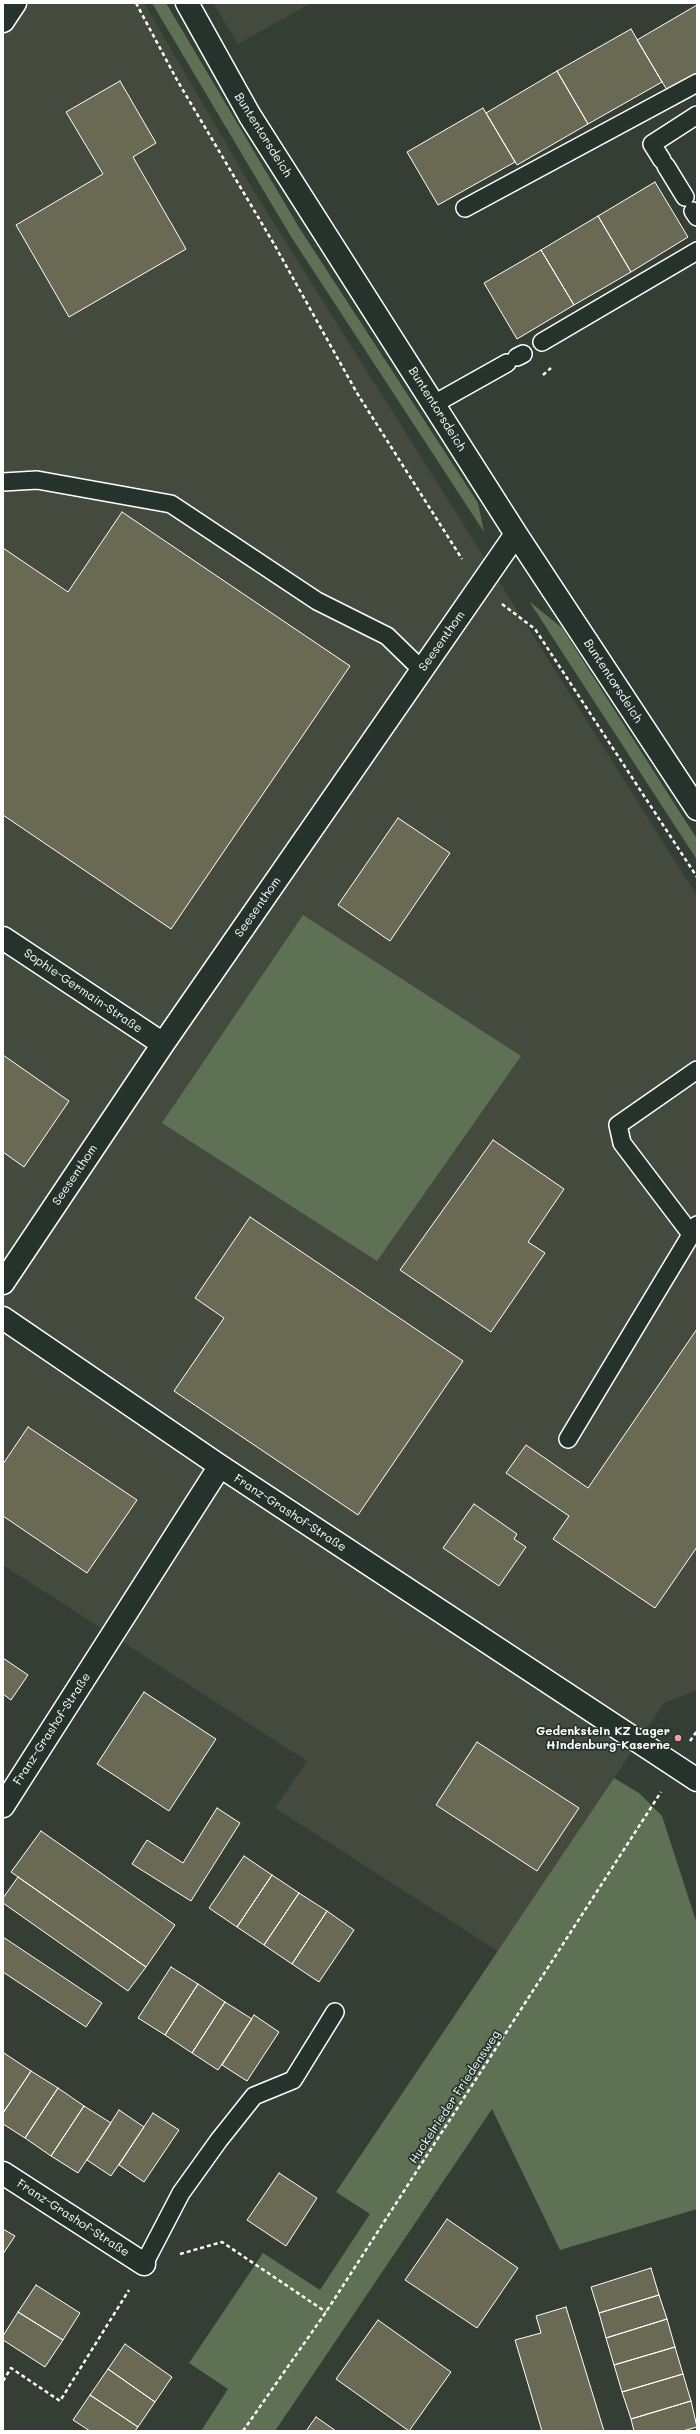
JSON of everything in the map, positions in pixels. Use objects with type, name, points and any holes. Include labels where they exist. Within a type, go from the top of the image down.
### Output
[{"type":"street","points":[[3,21],[15,3]]},
{"type":"street","name":"Buntentorsdeich","points":[[187,3],[250,116],[516,534],[697,809]]},
{"type":"street","name":"Seesenthom","points":[[3,1283],[163,1044],[516,534]]},
{"type":"street","name":"Sophie-Germain-Straße","points":[[3,938],[163,1044]]},
{"type":"street","points":[[3,1318],[220,1466]]},
{"type":"street","name":"Franz-Grashof-Straße","points":[[3,1806],[220,1466],[674,1767],[697,1780]]},
{"type":"street","name":"Franz-Grashof-Straße","points":[[3,2173],[144,2264]]},
{"type":"lane","points":[[465,208],[697,83]]},
{"type":"lane","points":[[692,208],[652,144],[697,115]]},
{"type":"lane","points":[[434,404],[526,352],[697,251]]},
{"type":"lane","points":[[3,482],[37,480],[171,504],[316,601],[387,636],[422,670]]},
{"type":"lane","points":[[568,1439],[694,1229],[622,1143],[618,1125],[697,1070]]},
{"type":"lane","points":[[144,2264],[181,2193],[219,2140],[254,2096],[293,2080],[335,2012]]},
{"type":"path","points":[[136,3],[177,80],[274,244],[357,393],[480,586],[535,629],[697,877]]},
{"type":"path","name":"Huckelrieder Friedensweg","points":[[243,2431],[326,2312],[654,1806],[674,1767]]},
{"type":"path","points":[[3,2381],[11,2368],[60,2401],[117,2312],[144,2264],[222,2242],[326,2312]]},
{"type":"shaded area","points":[[3,3],[144,3],[255,193],[697,896],[697,1690],[664,1703],[499,1952],[275,1808],[307,1761],[3,1565]]},
{"type":"shaded area","points":[[213,3],[311,3],[238,44]]},
{"type":"green space","points":[[152,3],[166,3],[300,229],[478,503],[484,532],[290,235]]},
{"type":"green space","points":[[529,601],[562,628],[697,839],[697,860]]},
{"type":"green space","points":[[303,915],[521,1056],[377,1261],[162,1123]]},
{"type":"green space","points":[[614,1778],[639,1793],[662,1816],[697,1924],[697,2209],[560,2250],[492,2109],[275,2431],[201,2431],[228,2389],[189,2363],[263,2253],[320,2290],[370,2214],[336,2192]]},
{"type":"building","points":[[697,5],[697,73],[667,90],[637,40]]},
{"type":"building","points":[[631,29],[662,82],[588,124],[557,71]]},
{"type":"building","points":[[557,71],[588,124],[517,165],[486,113]]},
{"type":"building","points":[[120,81],[156,143],[133,157],[186,249],[69,317],[16,225],[103,174],[66,112]]},
{"type":"building","points":[[483,108],[515,162],[438,205],[407,152]]},
{"type":"building","points":[[655,182],[688,237],[631,272],[598,216]]},
{"type":"building","points":[[598,216],[631,272],[574,305],[541,250]]},
{"type":"building","points":[[541,250],[574,305],[517,339],[484,283]]},
{"type":"building","points":[[122,512],[350,666],[171,929],[3,815],[3,548],[68,592]]},
{"type":"building","points":[[398,818],[450,853],[390,941],[338,905]]},
{"type":"building","points":[[3,1055],[69,1101],[24,1167],[3,1152]]},
{"type":"building","points":[[493,1140],[564,1189],[528,1242],[545,1253],[491,1332],[400,1270]]},
{"type":"building","points":[[250,1217],[463,1361],[358,1515],[174,1391],[224,1318],[195,1298]]},
{"type":"building","points":[[697,1329],[697,1547],[655,1608],[553,1539],[569,1516],[506,1473],[526,1445],[588,1488]]},
{"type":"building","points":[[28,1427],[137,1500],[87,1573],[3,1516],[3,1464]]},
{"type":"building","points":[[474,1504],[517,1534],[514,1539],[526,1547],[499,1586],[443,1548]]},
{"type":"building","points":[[3,1658],[28,1675],[11,1700],[3,1694]]},
{"type":"building","points":[[144,1692],[216,1739],[169,1811],[97,1764]]},
{"type":"building","points":[[477,1742],[579,1808],[537,1871],[436,1805]]},
{"type":"building","points":[[217,1808],[240,1823],[191,1901],[132,1864],[147,1840],[183,1863]]},
{"type":"building","points":[[41,1831],[175,1925],[146,1967],[11,1872]]},
{"type":"building","points":[[244,1856],[272,1875],[237,1927],[209,1908]]},
{"type":"building","points":[[272,1875],[299,1893],[264,1945],[237,1927]]},
{"type":"building","points":[[18,1877],[146,1967],[128,1991],[3,1903],[3,1898]]},
{"type":"building","points":[[299,1893],[327,1911],[292,1964],[264,1945]]},
{"type":"building","points":[[327,1911],[354,1930],[319,1982],[292,1964]]},
{"type":"building","points":[[3,1937],[102,2003],[86,2027],[3,1972]]},
{"type":"building","points":[[171,1967],[198,1984],[165,2035],[138,2018]]},
{"type":"building","points":[[198,1984],[225,2002],[192,2053],[165,2035]]},
{"type":"building","points":[[225,2002],[252,2019],[218,2070],[192,2053]]},
{"type":"building","points":[[254,2015],[279,2032],[247,2081],[222,2065]]},
{"type":"building","points":[[4,2053],[31,2071],[3,2113],[3,2055]]},
{"type":"building","points":[[31,2071],[58,2088],[25,2138],[3,2124],[3,2113]]},
{"type":"building","points":[[58,2088],[84,2106],[51,2156],[25,2138]]},
{"type":"building","points":[[84,2106],[111,2123],[78,2173],[51,2156]]},
{"type":"building","points":[[119,2110],[144,2127],[111,2176],[87,2160]]},
{"type":"building","points":[[153,2113],[179,2130],[144,2182],[119,2165]]},
{"type":"building","points":[[279,2173],[317,2198],[286,2246],[247,2220]]},
{"type":"building","points":[[447,2219],[518,2268],[477,2328],[405,2280]]},
{"type":"building","points":[[3,2229],[15,2236],[3,2254]]},
{"type":"building","points":[[651,2268],[659,2295],[599,2313],[591,2287]]},
{"type":"building","points":[[36,2285],[80,2313],[63,2340],[18,2312]]},
{"type":"building","points":[[659,2295],[667,2319],[606,2338],[599,2313]]},
{"type":"building","points":[[566,2307],[604,2431],[542,2431],[515,2340],[541,2333],[536,2316]]},
{"type":"building","points":[[18,2312],[63,2340],[45,2367],[3,2340],[3,2336]]},
{"type":"building","points":[[667,2319],[675,2347],[614,2365],[606,2338]]},
{"type":"building","points":[[378,2320],[451,2372],[409,2431],[336,2379]]},
{"type":"building","points":[[125,2344],[172,2377],[155,2402],[108,2369]]},
{"type":"building","points":[[675,2347],[683,2374],[622,2392],[614,2365]]},
{"type":"building","points":[[108,2369],[155,2402],[138,2427],[90,2395]]},
{"type":"building","points":[[683,2374],[691,2401],[631,2419],[622,2392]]},
{"type":"building","points":[[90,2395],[138,2427],[135,2431],[90,2431],[73,2420]]},
{"type":"building","points":[[691,2401],[697,2427],[683,2431],[634,2431],[631,2419]]},
{"type":"building","points":[[316,2417],[336,2431],[306,2431]]},
{"type":"place","name":"Gedenkstein KZ Lager Hindenburg-Kaserne","points":[[678,1738]]}]
